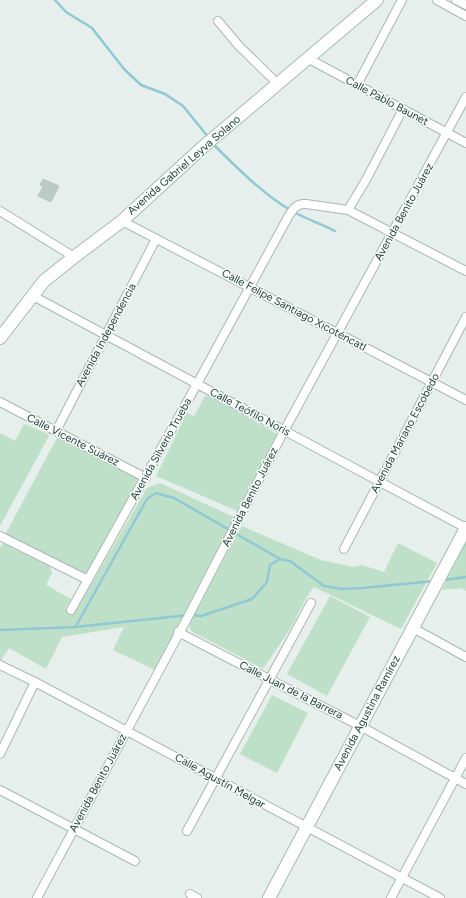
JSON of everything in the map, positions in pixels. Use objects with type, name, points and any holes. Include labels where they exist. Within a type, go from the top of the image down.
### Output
[{"type":"street","name":"Avenida Gabriel Leyva Solano","points":[[0,338],[44,281],[122,221],[204,146],[309,59],[377,0]]},
{"type":"street","points":[[357,85],[402,0]]},
{"type":"street","points":[[437,0],[466,16]]},
{"type":"street","points":[[456,0],[466,6]]},
{"type":"street","points":[[218,21],[239,46],[278,84]]},
{"type":"street","name":"Calle Pablo Baunet","points":[[309,59],[466,143]]},
{"type":"street","name":"Avenida Benito Juárez","points":[[37,898],[233,531],[284,431],[466,97]]},
{"type":"street","points":[[402,109],[367,178],[348,210],[466,270]]},
{"type":"street","name":"Avenida Silverio Trueba","points":[[71,610],[146,478],[288,217],[295,207],[302,204],[348,210]]},
{"type":"street","points":[[0,211],[74,257]]},
{"type":"street","name":"Calle Felipe Santiago Xicoténcatl","points":[[122,221],[466,400]]},
{"type":"street","name":"Avenida Independencia","points":[[56,431],[156,239]]},
{"type":"street","name":"Calle Teófilo Noris","points":[[33,296],[466,528]]},
{"type":"street","name":"Avenida Mariano Escobedo","points":[[344,549],[466,317]]},
{"type":"street","name":"Calle Vicente Suárez","points":[[0,402],[146,478]]},
{"type":"street","name":"Avenida Agustina Ramírez","points":[[269,898],[466,528]]},
{"type":"street","points":[[0,536],[88,580]]},
{"type":"street","points":[[187,831],[311,602]]},
{"type":"street","points":[[413,628],[466,657]]},
{"type":"street","name":"Calle Juan de la Barrera","points":[[178,632],[360,726],[466,784]]},
{"type":"street","name":"Calle Agustín Melgar","points":[[0,665],[126,730],[440,898]]},
{"type":"street","points":[[0,754],[35,682]]},
{"type":"street","points":[[391,898],[466,758]]},
{"type":"street","points":[[0,790],[135,861]]},
{"type":"green space","points":[[205,396],[212,397],[277,434],[237,511],[156,476],[187,413],[194,416]]},
{"type":"green space","points":[[24,424],[44,432],[49,436],[0,526],[0,433],[15,441]]},
{"type":"green space","points":[[58,436],[139,477],[89,571],[82,574],[5,535]]},
{"type":"green space","points":[[160,483],[236,518],[235,524],[155,670],[113,650],[124,627],[62,637],[46,669],[9,648],[0,662],[0,548],[4,542],[49,563],[52,573],[46,585],[71,599],[65,609],[74,614],[147,488]]},
{"type":"green space","points":[[242,526],[321,560],[353,567],[362,565],[384,572],[398,543],[437,563],[401,629],[314,587],[309,593],[290,629],[263,669],[191,631],[189,622]]},
{"type":"green space","points":[[466,542],[466,591],[461,588],[442,590]]},
{"type":"green space","points":[[330,596],[370,617],[327,696],[287,674]]},
{"type":"green space","points":[[272,695],[308,713],[277,773],[240,754]]},
{"type":"building","points":[[43,179],[59,186],[51,202],[38,196],[43,186],[40,185]]},
{"type":"waterway","points":[[55,0],[66,12],[92,28],[124,69],[141,85],[165,94],[183,106],[209,138]]},
{"type":"waterway","points":[[213,144],[269,196],[295,213],[335,231]]},
{"type":"waterway","points":[[76,626],[147,499],[156,493],[174,498],[280,559]]},
{"type":"waterway","points":[[0,630],[75,627],[189,615],[201,616],[252,599],[267,582],[270,565],[280,559],[290,561],[324,586],[342,589],[434,581]]},
{"type":"waterway","points":[[443,580],[466,577]]}]
